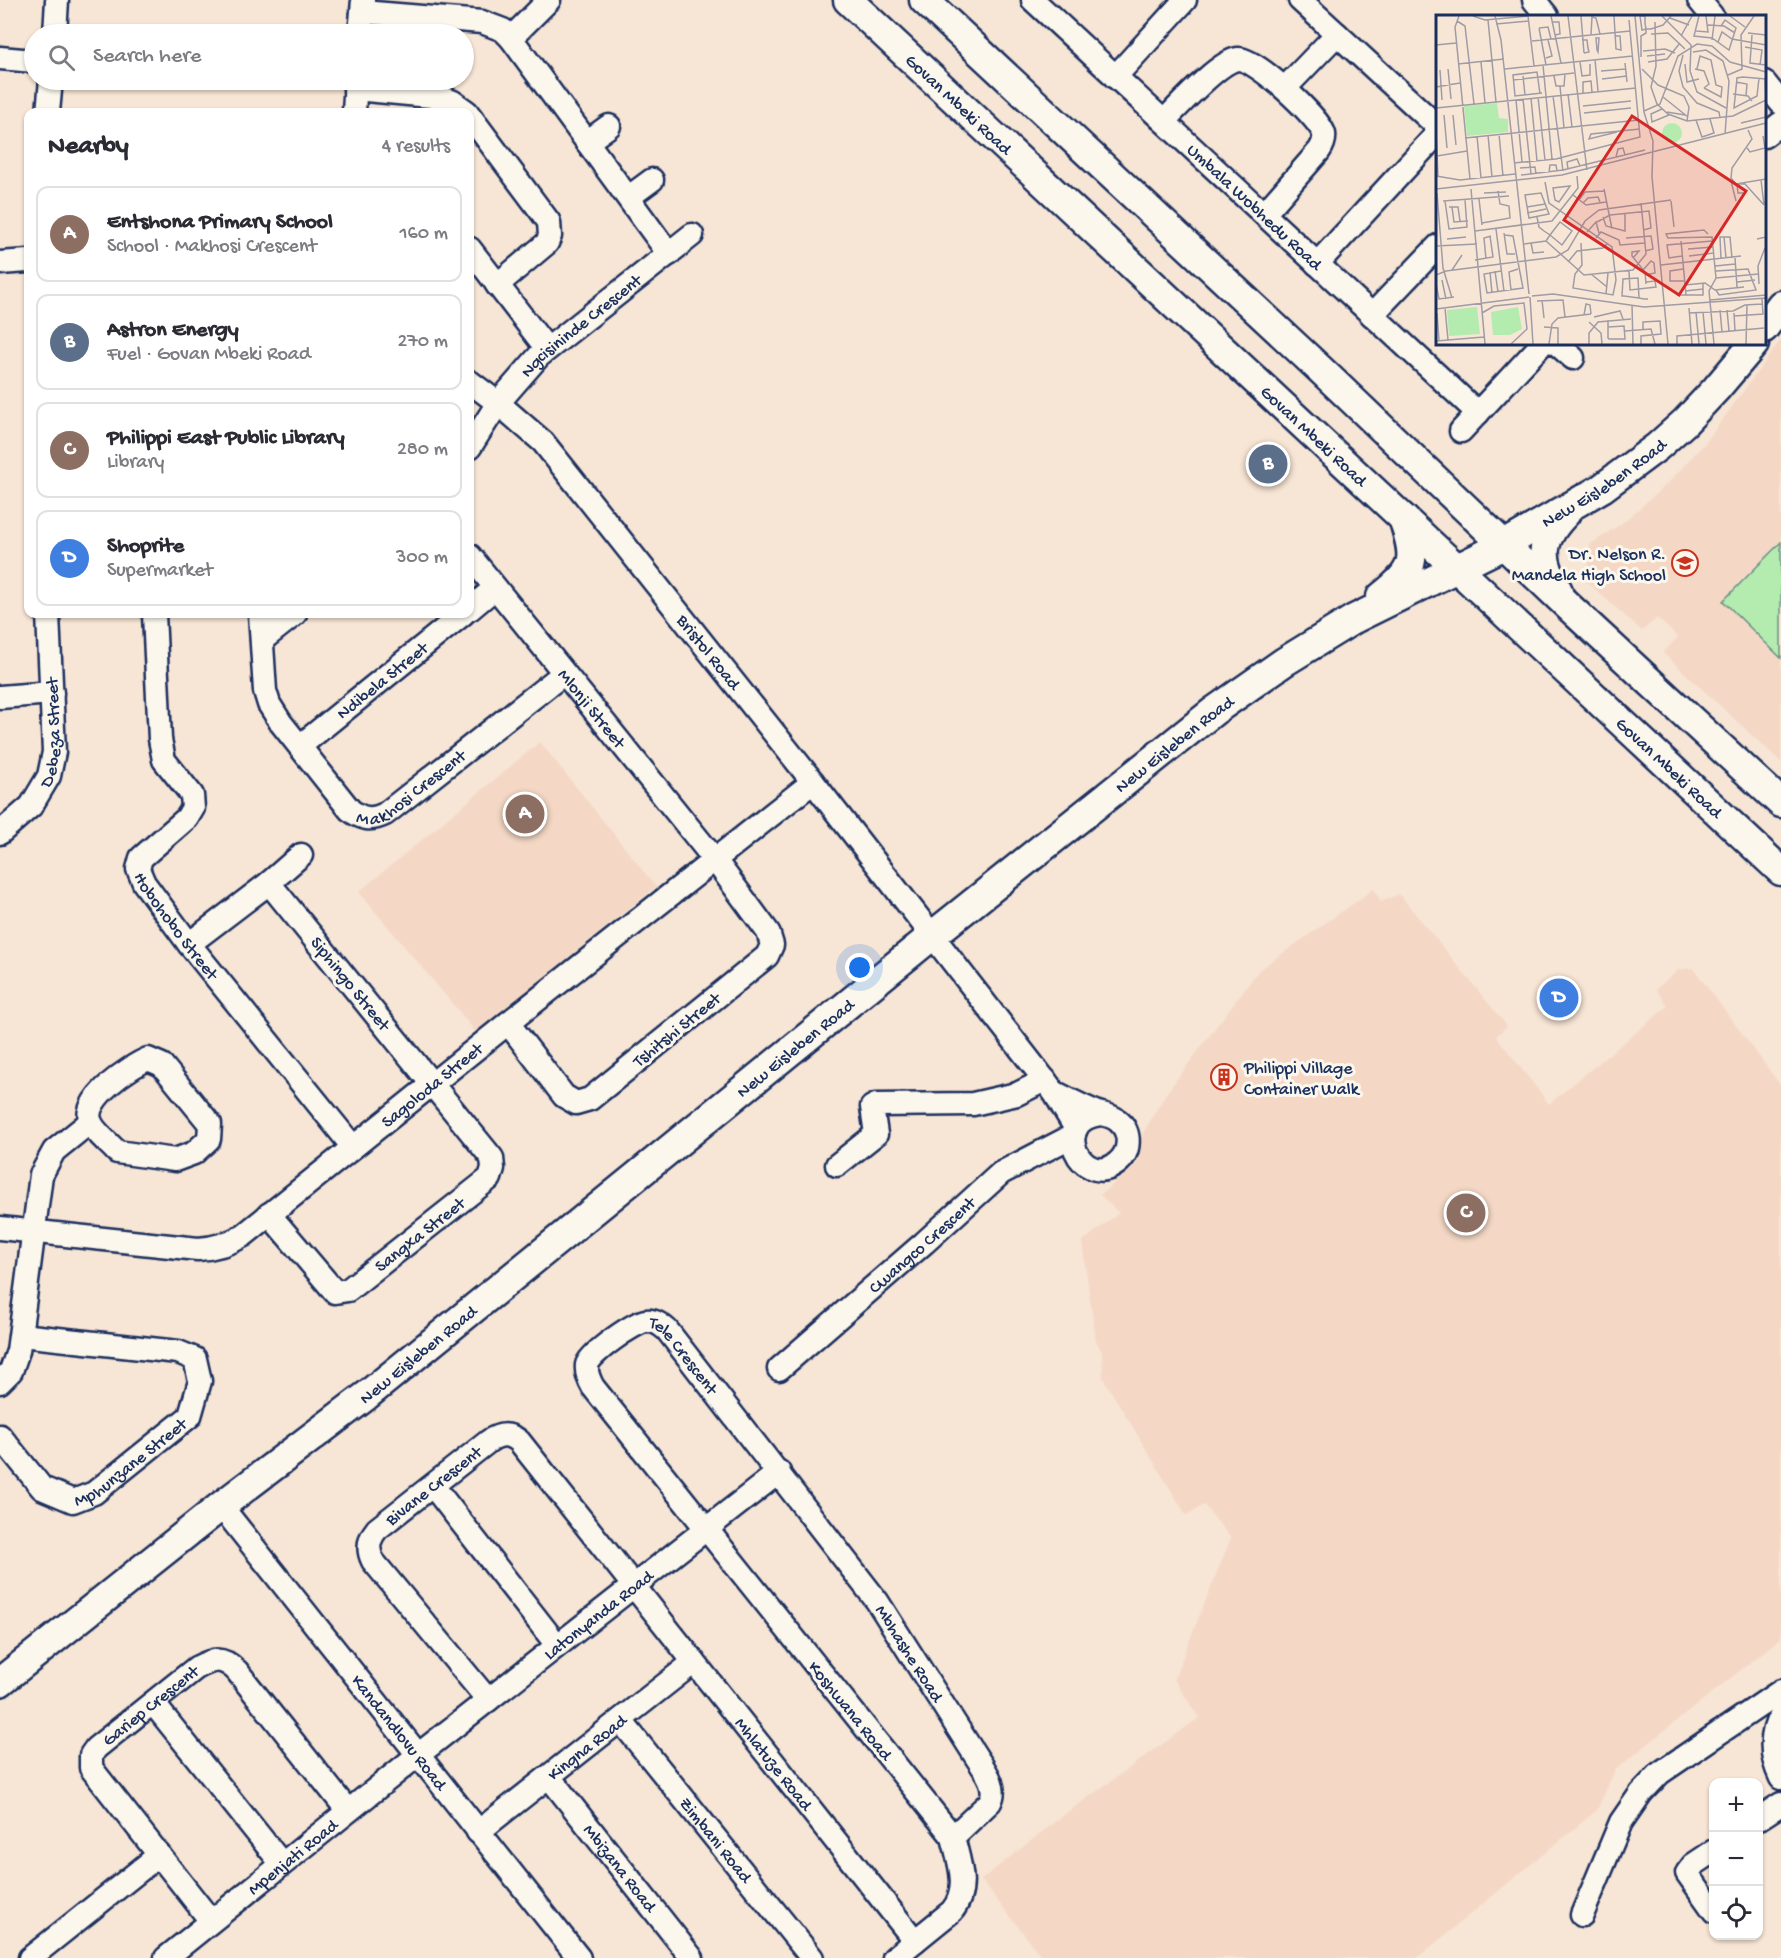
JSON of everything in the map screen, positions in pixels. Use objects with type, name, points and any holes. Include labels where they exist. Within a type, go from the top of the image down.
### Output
[{"type":"main road","name":"Govan Mbeki Road","points":[[848,0],[1781,871]]},
{"type":"main road","points":[[924,0],[1322,371],[1568,606],[1781,803]]},
{"type":"main road","points":[[1766,325],[1781,305]]},
{"type":"main road","name":"New Eisleben Road","points":[[0,1682],[220,1506],[366,1396],[933,935],[1214,711],[1284,662],[1354,619],[1504,545],[1628,471],[1685,422],[1723,382],[1753,345]]},
{"type":"main road","points":[[1568,606],[1545,567],[1544,551],[1550,531],[1571,507]]},
{"type":"main road","points":[[1354,619],[1401,581],[1408,571],[1411,542],[1403,518]]},
{"type":"street","points":[[56,24],[57,0]]},
{"type":"street","points":[[511,38],[549,0]]},
{"type":"street","name":"Umbala Wobhedu Road","points":[[1033,0],[1478,413]]},
{"type":"street","points":[[1116,77],[1185,0]]},
{"type":"street","points":[[1300,0],[1436,126]]},
{"type":"street","points":[[1534,0],[1546,15]]},
{"type":"street","points":[[1699,0],[1711,15]]},
{"type":"street","points":[[361,24],[362,6],[459,10],[503,30],[629,197],[669,254]]},
{"type":"street","points":[[1285,88],[1337,34]]},
{"type":"street","points":[[0,58],[24,60]]},
{"type":"street","points":[[1164,121],[1220,66],[1237,58],[1249,62],[1285,88],[1315,118],[1321,126],[1324,139],[1319,151],[1264,214]]},
{"type":"street","points":[[1766,84],[1781,102]]},
{"type":"street","points":[[48,108],[50,90]]},
{"type":"street","points":[[354,108],[355,90]]},
{"type":"street","points":[[392,90],[441,98],[453,102],[460,108]]},
{"type":"street","points":[[474,122],[549,222],[550,228],[547,243],[497,285]]},
{"type":"street","points":[[1766,134],[1781,123]]},
{"type":"street","points":[[587,142],[609,126]]},
{"type":"street","points":[[1317,264],[1436,134]]},
{"type":"street","points":[[629,197],[652,180]]},
{"type":"street","name":"Ngcisininde Crescent","points":[[474,441],[498,403],[524,371],[547,349],[692,235]]},
{"type":"street","points":[[1372,315],[1436,247]]},
{"type":"street","points":[[474,254],[547,349]]},
{"type":"street","points":[[0,263],[24,261]]},
{"type":"street","points":[[1461,431],[1541,345]]},
{"type":"street","name":"Bristol Road","points":[[474,385],[543,442],[813,782],[1050,1086],[1075,1132]]},
{"type":"street","name":"Mlonji Street","points":[[474,561],[715,860]]},
{"type":"street","points":[[474,606],[495,588]]},
{"type":"street","name":"Debeza Street","points":[[0,833],[31,806],[49,776],[54,752],[48,618]]},
{"type":"street","name":"Hobohobo Street","points":[[154,618],[160,739],[164,760],[192,795],[193,808],[187,818],[141,858],[138,869],[144,883],[189,944],[353,1147]]},
{"type":"street","name":"Makhosi Crescent","points":[[260,618],[265,691],[269,704],[281,723],[350,810],[360,818],[378,818],[563,674]]},
{"type":"street","points":[[262,640],[290,618]]},
{"type":"street","name":"Ndibela Street","points":[[300,746],[459,618]]},
{"type":"street","points":[[0,697],[52,693]]},
{"type":"street","name":"Sagoloda Street","points":[[0,1228],[198,1249],[216,1248],[244,1235],[813,782]]},
{"type":"street","points":[[189,944],[269,883],[301,855]]},
{"type":"street","name":"Tshitshi Street","points":[[508,1023],[564,1096],[576,1103],[590,1099],[766,956],[772,945],[768,932],[715,860]]},
{"type":"street","name":"Siphingo Street","points":[[269,883],[433,1084]]},
{"type":"street","points":[[148,1059],[162,1065],[210,1124],[209,1139],[194,1153],[175,1160],[117,1152],[90,1122],[89,1112],[96,1097],[135,1065],[148,1059]]},
{"type":"street","name":"Sangxa Street","points":[[269,1214],[335,1292],[348,1290],[490,1178],[493,1168],[492,1158],[433,1084]]},
{"type":"street","points":[[837,1165],[876,1134],[872,1107],[876,1105],[973,1104],[1050,1086],[1100,1114],[1114,1118],[1125,1128],[1128,1142],[1126,1150],[1118,1162],[1106,1168],[1090,1166],[1076,1154],[1075,1132],[1086,1118],[1100,1114]]},
{"type":"street","points":[[0,1382],[11,1371],[21,1335],[41,1175],[54,1151],[90,1122]]},
{"type":"street","name":"Cwangco Crescent","points":[[779,1369],[924,1243],[1000,1173],[1075,1132]]},
{"type":"street","name":"Tele Crescent","points":[[707,1529],[593,1387],[588,1378],[587,1365],[592,1355],[632,1327],[643,1322],[655,1322],[667,1330],[779,1472]]},
{"type":"street","name":"Mphunzane Street","points":[[0,1436],[42,1488],[73,1501],[94,1493],[190,1416],[200,1381],[195,1359],[178,1352],[21,1335]]},
{"type":"street","name":"Bivane Crescent","points":[[488,1700],[370,1554],[370,1542],[377,1529],[494,1437],[508,1435],[515,1438],[633,1586]]},
{"type":"street","name":"Latonyanda Road","points":[[418,1755],[779,1472]]},
{"type":"street","name":"Mbhashe Road","points":[[779,1472],[877,1600],[990,1780],[993,1797],[990,1802],[953,1837]]},
{"type":"street","points":[[434,1486],[557,1645]]},
{"type":"street","name":"Kandandlovu Road","points":[[220,1506],[579,1958]]},
{"type":"street","name":"Koshwana Road","points":[[707,1529],[953,1837],[961,1870],[962,1888],[958,1904],[915,1941]]},
{"type":"street","name":"Mhlatuze Road","points":[[633,1586],[915,1941]]},
{"type":"street","name":"Gariep Crescent","points":[[211,1921],[96,1776],[90,1761],[96,1748],[196,1668],[219,1660],[229,1664],[348,1811]]},
{"type":"street","name":"Kingna Road","points":[[478,1832],[550,1778],[694,1662]]},
{"type":"street","points":[[1582,1915],[1621,1822],[1641,1792],[1660,1773],[1781,1691]]},
{"type":"street","points":[[153,1703],[282,1864]]},
{"type":"street","points":[[1781,1714],[1772,1738],[1774,1764],[1781,1778]]},
{"type":"street","name":"Zimbani Road","points":[[621,1721],[812,1958]]},
{"type":"street","name":"Mpenjati Road","points":[[166,1958],[418,1755]]},
{"type":"street","name":"Mbizana Road","points":[[550,1778],[692,1958]]},
{"type":"street","points":[[1763,1817],[1781,1804]]},
{"type":"street","points":[[1709,1854],[1693,1865],[1687,1873],[1709,1905]]},
{"type":"street","points":[[30,1958],[159,1855]]},
{"type":"street","points":[[894,1958],[915,1941]]},
{"type":"shaded area","name":"Dr. Nelson R. Mandela High School","points":[[1781,340],[1781,762],[1663,653],[1678,637],[1657,618],[1642,631],[1587,582],[1590,545],[1625,521],[1668,483],[1706,442]]},
{"type":"shaded area","points":[[540,742],[656,887],[476,1032],[359,892]]},
{"type":"shaded area","points":[[1374,889],[1381,902],[1399,894],[1507,1026],[1496,1036],[1549,1104],[1668,1006],[1656,989],[1678,970],[1693,968],[1781,1086],[1781,1638],[1615,1770],[1597,1810],[1417,1958],[1043,1958],[981,1880],[1069,1811],[1199,1718],[1174,1679],[1231,1538],[1204,1505],[1186,1515],[1103,1378],[1102,1352],[1096,1340],[1082,1242],[1119,1213],[1100,1195],[1136,1165],[1133,1151],[1165,1095],[1259,970]]},
{"type":"green space","points":[[1781,542],[1781,658],[1723,601]]},
{"type":"place","name":"Astron Energy","points":[[1268,464]]},
{"type":"place","name":"Dr. Nelson R. Mandela High School","points":[[1685,563]]},
{"type":"place","name":"Entshona Primary School","points":[[525,814]]},
{"type":"place","name":"Shoprite","points":[[1559,998]]},
{"type":"place","name":"Philippi Village Container Walk","points":[[1224,1077]]},
{"type":"place","name":"Philippi East Public Library","points":[[1466,1213]]}]
